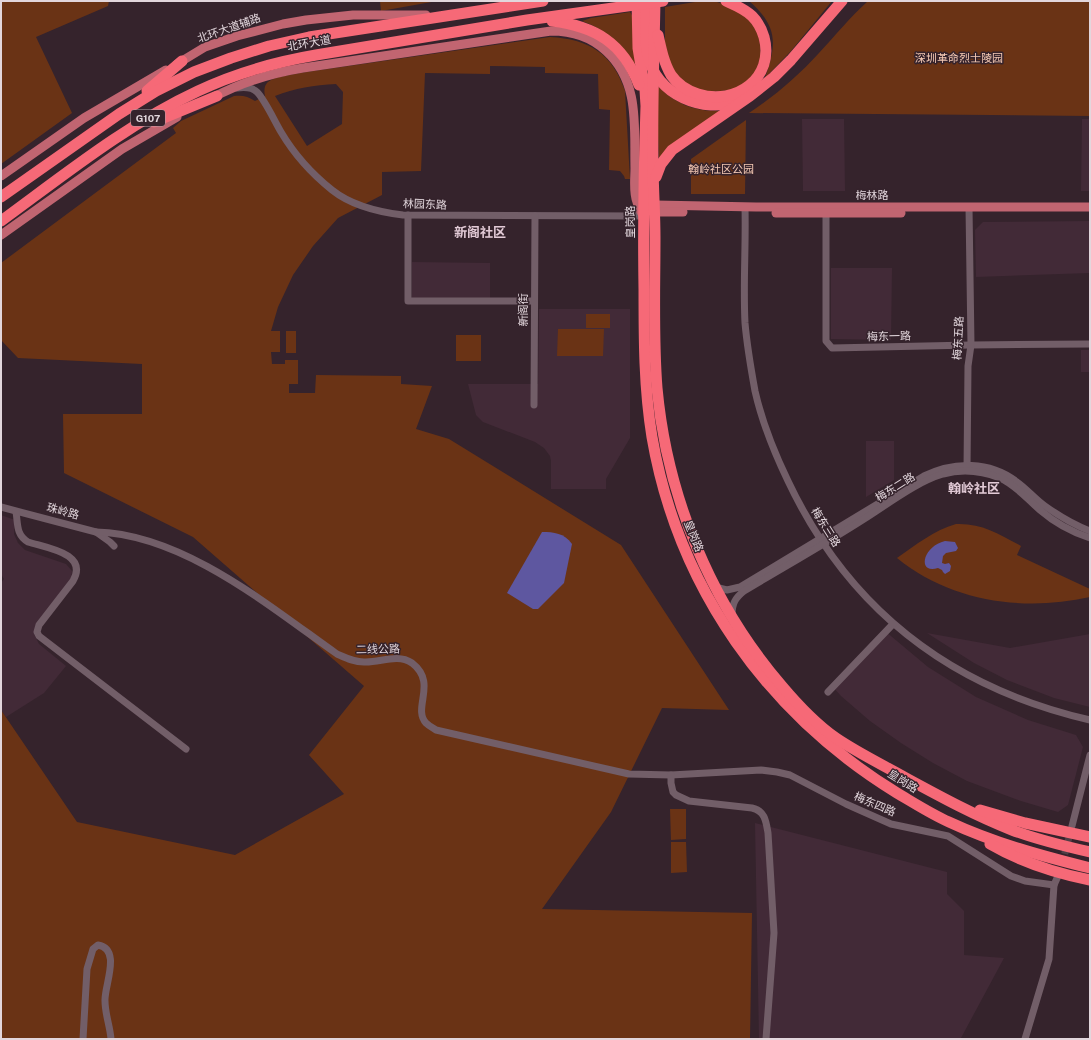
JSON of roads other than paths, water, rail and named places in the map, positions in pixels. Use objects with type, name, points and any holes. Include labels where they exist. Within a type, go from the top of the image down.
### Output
[{"type":"highway","name":"北环大道","points":[[1,197],[120,114],[156,91],[194,72],[231,58],[269,46],[309,38],[526,2],[543,1]]},
{"type":"highway","name":"皇岗路","points":[[637,1],[638,54],[646,106],[643,216],[645,378],[652,438],[670,511],[685,552],[702,587],[730,634],[764,680],[813,731],[858,767],[898,794],[947,821],[967,830],[1049,858],[1090,868]]},
{"type":"highway","points":[[646,1],[646,45],[651,65],[656,75],[669,89],[683,98],[700,104],[729,104],[750,96]]},
{"type":"highway","name":"皇岗路","points":[[655,1],[658,57],[654,184],[655,356],[657,389],[667,452],[683,510],[703,563],[714,586],[733,619],[766,668],[793,698],[836,738],[951,802],[1013,831],[1037,839],[1090,852]]},
{"type":"highway","name":"北环大道","points":[[1,221],[154,114],[183,98],[216,83],[268,65],[316,55],[526,20],[663,1]]},
{"type":"highway","points":[[658,57],[679,84],[694,93],[715,97],[734,94],[744,90],[757,78],[765,59],[766,46],[763,33],[752,16],[726,1]]},
{"type":"highway","points":[[654,184],[661,164],[672,150],[750,96],[783,69],[842,1]]},
{"type":"highway","points":[[526,20],[552,21],[572,24],[595,32],[604,37],[624,57],[632,69],[646,106]]},
{"type":"highway","points":[[120,114],[182,61]]},
{"type":"highway","points":[[112,142],[183,109],[216,96]]},
{"type":"highway","points":[[951,802],[1025,824],[1090,837]]},
{"type":"highway","points":[[967,830],[1018,860],[1055,873],[1090,880]]},
{"type":"highway","points":[[1090,842],[1090,852]]},
{"type":"main road","name":"北环大道辅路","points":[[1,176],[84,118],[205,48],[237,36],[283,24],[353,15],[452,15]]},
{"type":"main road","points":[[1,235],[122,149],[148,133],[216,96],[264,77],[303,68],[560,31],[582,35],[600,45],[620,65],[627,77],[633,102],[636,197],[643,216]]},
{"type":"main road","points":[[280,73],[316,55]]},
{"type":"main road","name":"梅林路","points":[[655,209],[969,210],[1090,207]]},
{"type":"main road","name":"梅林路","points":[[969,210],[1090,213]]},
{"type":"street","points":[[259,95],[258,85],[264,77]]},
{"type":"street","points":[[233,89],[249,88],[256,91],[259,95]]},
{"type":"street","name":"林园东路","points":[[259,95],[282,134],[311,171],[333,191],[355,204],[388,213],[408,215],[643,216]]},
{"type":"street","name":"梅东三路","points":[[745,210],[746,323],[751,366],[758,401],[763,420],[779,462],[798,502],[822,542],[851,582],[893,624],[938,657],[980,682],[1037,705],[1090,720]]},
{"type":"street","name":"梅东一路","points":[[826,210],[826,341],[832,348],[1090,344]]},
{"type":"street","name":"梅东五路","points":[[968,468],[968,366],[971,345],[969,210]]},
{"type":"street","points":[[408,215],[408,301],[534,301]]},
{"type":"street","name":"新阁街","points":[[534,405],[535,216]]},
{"type":"street","name":"梅东二路","points":[[733,619],[733,603],[739,596],[929,474],[950,467],[986,468],[1003,473],[1022,485],[1055,513],[1090,532]]},
{"type":"street","name":"梅东二路","points":[[968,468],[989,474],[1008,482],[1047,515],[1069,530],[1090,538]]},
{"type":"street","name":"珠岭路","points":[[1,507],[96,532],[114,546]]},
{"type":"street","points":[[16,512],[19,533],[24,540],[65,554],[72,558],[76,566],[76,574],[73,581],[40,625],[37,632],[39,636],[186,749]]},
{"type":"street","name":"二线公路","points":[[96,532],[107,532],[150,542],[190,557],[270,606],[337,654],[348,659],[373,662],[403,658],[410,662],[418,669],[425,686],[422,706],[423,719],[436,730],[628,774],[671,775]]},
{"type":"street","name":"梅东二路","points":[[714,586],[727,590],[740,587],[822,542]]},
{"type":"street","points":[[828,692],[893,624]]},
{"type":"street","points":[[1072,826],[1090,755]]},
{"type":"street","name":"梅东四路","points":[[671,775],[739,770],[769,770],[790,775],[846,804],[891,824],[948,836],[1011,876],[1054,885]]},
{"type":"street","points":[[671,775],[673,792],[681,798],[758,810],[762,813],[765,819],[768,832],[774,933],[766,1039]]},
{"type":"street","points":[[947,821],[948,836]]},
{"type":"street","points":[[1025,1039],[1049,959],[1055,873]]},
{"type":"street","points":[[83,1039],[88,969],[93,949],[98,945],[103,946],[108,952],[111,962],[105,996],[111,1039]]},
{"type":"tunnel","points":[[1062,864],[1071,830]]},
{"type":"district","name":"新阁社区","points":[[480,232]]},
{"type":"district","name":"翰岭社区","points":[[974,488]]},
{"type":"park label","name":"深圳革命烈士陵园","points":[[959,58]]},
{"type":"park label","name":"翰岭社区公园","points":[[721,169]]}]
